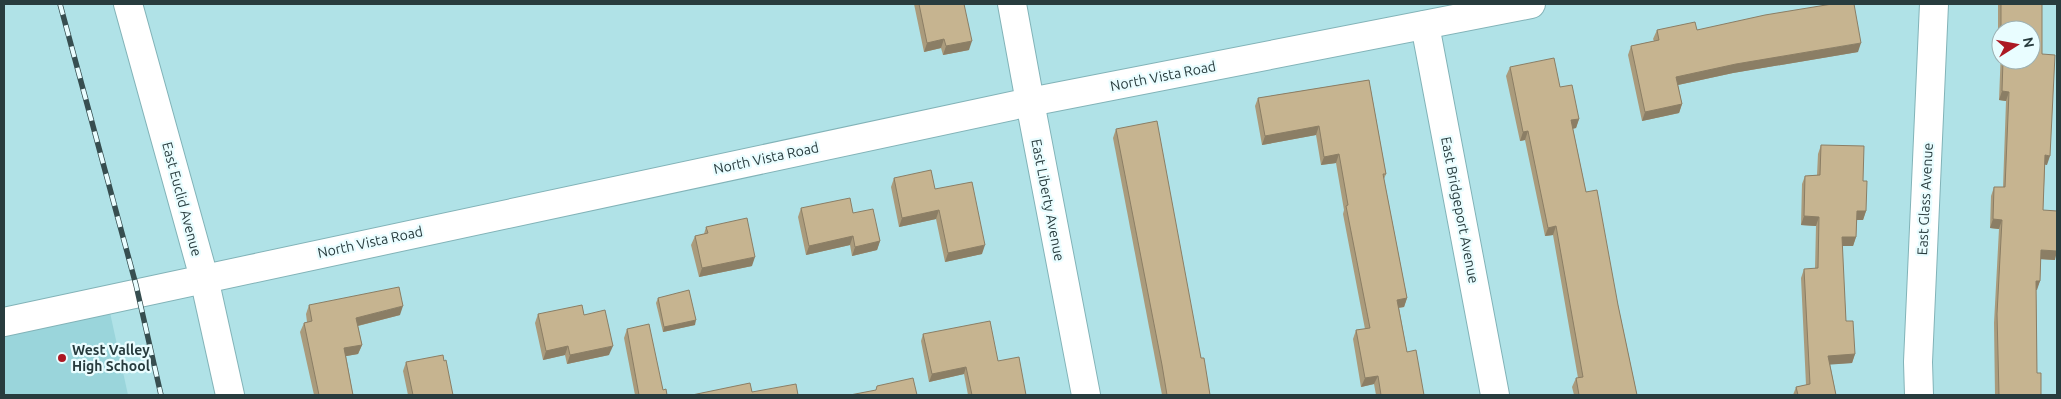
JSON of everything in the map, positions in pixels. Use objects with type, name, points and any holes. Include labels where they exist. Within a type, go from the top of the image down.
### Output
[{"type":"street","name":"East Euclid Avenue","points":[[128,4],[204,278],[230,395]]},
{"type":"street","name":"East Liberty Avenue","points":[[1012,4],[1086,395]]},
{"type":"street","name":"North Vista Road","points":[[4,321],[1030,102],[1531,4]]},
{"type":"street","name":"East Glass Avenue","points":[[1919,395],[1918,362],[1934,4]]},
{"type":"street","name":"East Bridgeport Avenue","points":[[1426,25],[1495,395]]},
{"type":"shaded area","name":"West Valley High School","points":[[107,299],[128,395],[4,395],[4,322]]},
{"type":"building","points":[[919,4],[964,4],[972,41],[946,46],[944,39],[927,43]]},
{"type":"building","points":[[1832,4],[1854,4],[1861,43],[1736,64],[1676,77],[1682,104],[1645,112],[1631,46],[1659,40],[1657,30],[1695,22],[1697,30],[1765,15]]},
{"type":"building","points":[[2001,4],[2042,4],[2042,54],[2055,55],[2050,156],[2045,155],[2043,210],[2057,211],[2057,251],[2041,250],[2040,281],[2036,281],[2037,373],[2041,373],[2041,395],[1999,395],[1997,314],[2002,220],[1993,219],[1994,187],[2005,187],[2009,92],[2002,91],[2003,70],[2041,70],[2041,20],[2001,20]]},
{"type":"building","points":[[1554,58],[1560,87],[1572,85],[1579,119],[1571,120],[1586,192],[1597,190],[1637,395],[1579,395],[1576,378],[1583,377],[1556,226],[1548,228],[1528,131],[1523,132],[1510,67]]},
{"type":"building","points":[[1369,80],[1386,174],[1383,174],[1407,298],[1397,300],[1407,352],[1416,350],[1424,395],[1381,395],[1378,376],[1365,378],[1356,330],[1370,328],[1346,206],[1348,205],[1339,154],[1324,157],[1319,126],[1265,136],[1258,98]]},
{"type":"building","points":[[1157,121],[1201,358],[1204,358],[1210,395],[1167,395],[1116,129]]},
{"type":"building","points":[[1821,145],[1864,146],[1863,181],[1867,181],[1866,211],[1857,211],[1856,237],[1842,237],[1846,321],[1853,321],[1855,354],[1828,356],[1836,395],[1798,395],[1796,387],[1810,384],[1804,269],[1818,268],[1819,217],[1804,216],[1805,176],[1820,175]]},
{"type":"building","points":[[931,170],[935,189],[972,182],[985,245],[948,253],[939,210],[902,218],[894,178]]},
{"type":"building","points":[[850,198],[853,213],[873,209],[880,241],[855,247],[853,236],[809,246],[801,208]]},
{"type":"building","points":[[747,218],[755,257],[702,268],[695,236],[708,233],[706,227]]},
{"type":"building","points":[[399,287],[403,306],[356,318],[362,345],[344,348],[353,395],[319,395],[304,323],[312,321],[309,305]]},
{"type":"building","points":[[689,290],[696,320],[664,327],[658,298]]},
{"type":"building","points":[[582,305],[584,315],[605,310],[613,346],[570,355],[568,346],[546,351],[538,314]]},
{"type":"building","points":[[990,321],[998,361],[1019,357],[1026,395],[972,395],[966,367],[932,374],[923,334]]},
{"type":"building","points":[[649,324],[663,390],[666,389],[667,395],[639,395],[627,329]]},
{"type":"building","points":[[443,355],[444,361],[446,360],[453,395],[413,395],[406,362]]},
{"type":"building","points":[[913,378],[917,395],[850,395],[876,390],[877,386]]},
{"type":"building","points":[[750,383],[752,392],[796,384],[798,395],[692,395]]},
{"type":"railway","points":[[60,4],[136,285],[161,395]]},
{"type":"place","name":"West Valley High School","points":[[62,358]]}]
